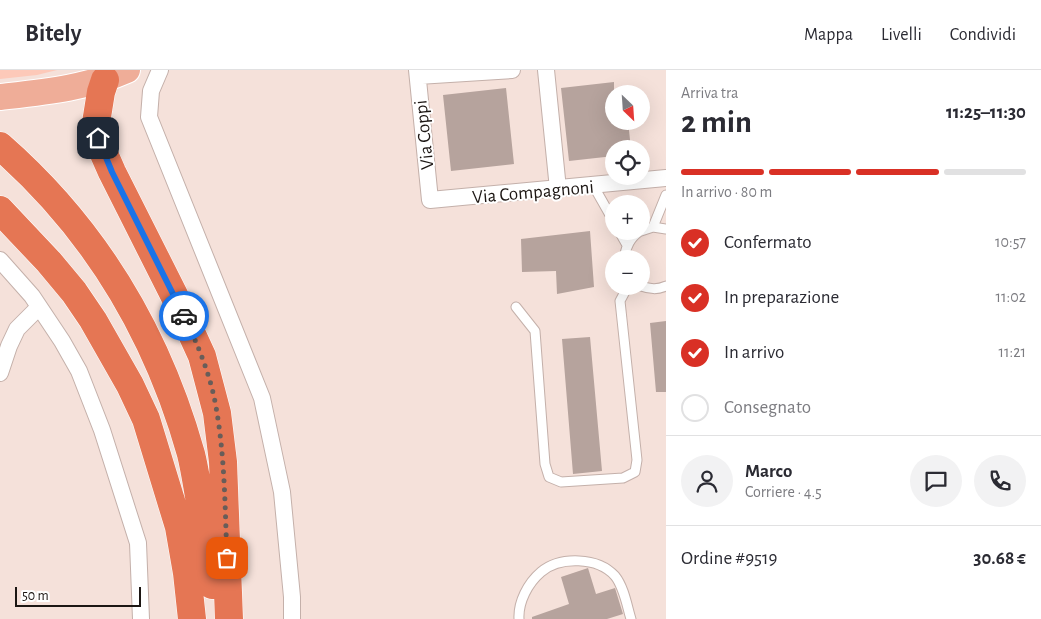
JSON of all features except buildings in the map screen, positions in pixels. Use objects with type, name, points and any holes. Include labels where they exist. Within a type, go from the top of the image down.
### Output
[{"type":"highway","points":[[116,75],[101,92],[96,124],[98,138],[112,172],[195,340],[210,380],[217,413],[223,471],[229,619]]},
{"type":"highway","points":[[10,154],[59,204],[87,238],[138,318],[159,364],[172,394],[192,456],[211,574],[213,619]]},
{"type":"highway","points":[[0,210],[49,262],[74,292],[93,320],[130,385],[146,419],[179,527],[192,619]]},
{"type":"main road","points":[[0,97],[54,91],[116,75]]},
{"type":"street","points":[[160,70],[150,92],[149,117],[262,398],[282,492],[292,598],[292,619]]},
{"type":"street","points":[[418,73],[512,70]]},
{"type":"street","points":[[546,70],[558,189]]},
{"type":"street","name":"Via Coppi","points":[[418,73],[430,200]]},
{"type":"street","name":"Via Compagnoni","points":[[430,200],[666,178]]},
{"type":"street","points":[[0,260],[35,302],[62,341],[79,371],[102,430],[138,543],[141,619]]},
{"type":"street","points":[[0,373],[9,346],[35,302]]},
{"type":"lane","points":[[593,185],[605,206]]},
{"type":"lane","points":[[653,227],[666,195]]},
{"type":"lane","points":[[650,228],[666,229]]},
{"type":"lane","points":[[624,240],[627,245]]},
{"type":"lane","points":[[626,250],[630,240]]},
{"type":"lane","points":[[650,289],[666,286]]},
{"type":"lane","points":[[516,307],[535,331],[545,464],[549,478],[561,482],[623,478],[635,472],[637,460],[620,301],[623,295]]},
{"type":"lane","points":[[519,619],[518,609],[521,601],[528,587],[540,572],[550,566],[588,560],[604,566],[615,576],[620,584],[631,619]]},
{"type":"shaded area","points":[[0,70],[57,70],[37,75],[0,79]]},
{"type":"way so far","points":[[184,316],[202,356],[210,380],[217,413],[222,462],[227,558]]},
{"type":"route","points":[[98,138],[112,172],[184,316]]}]
